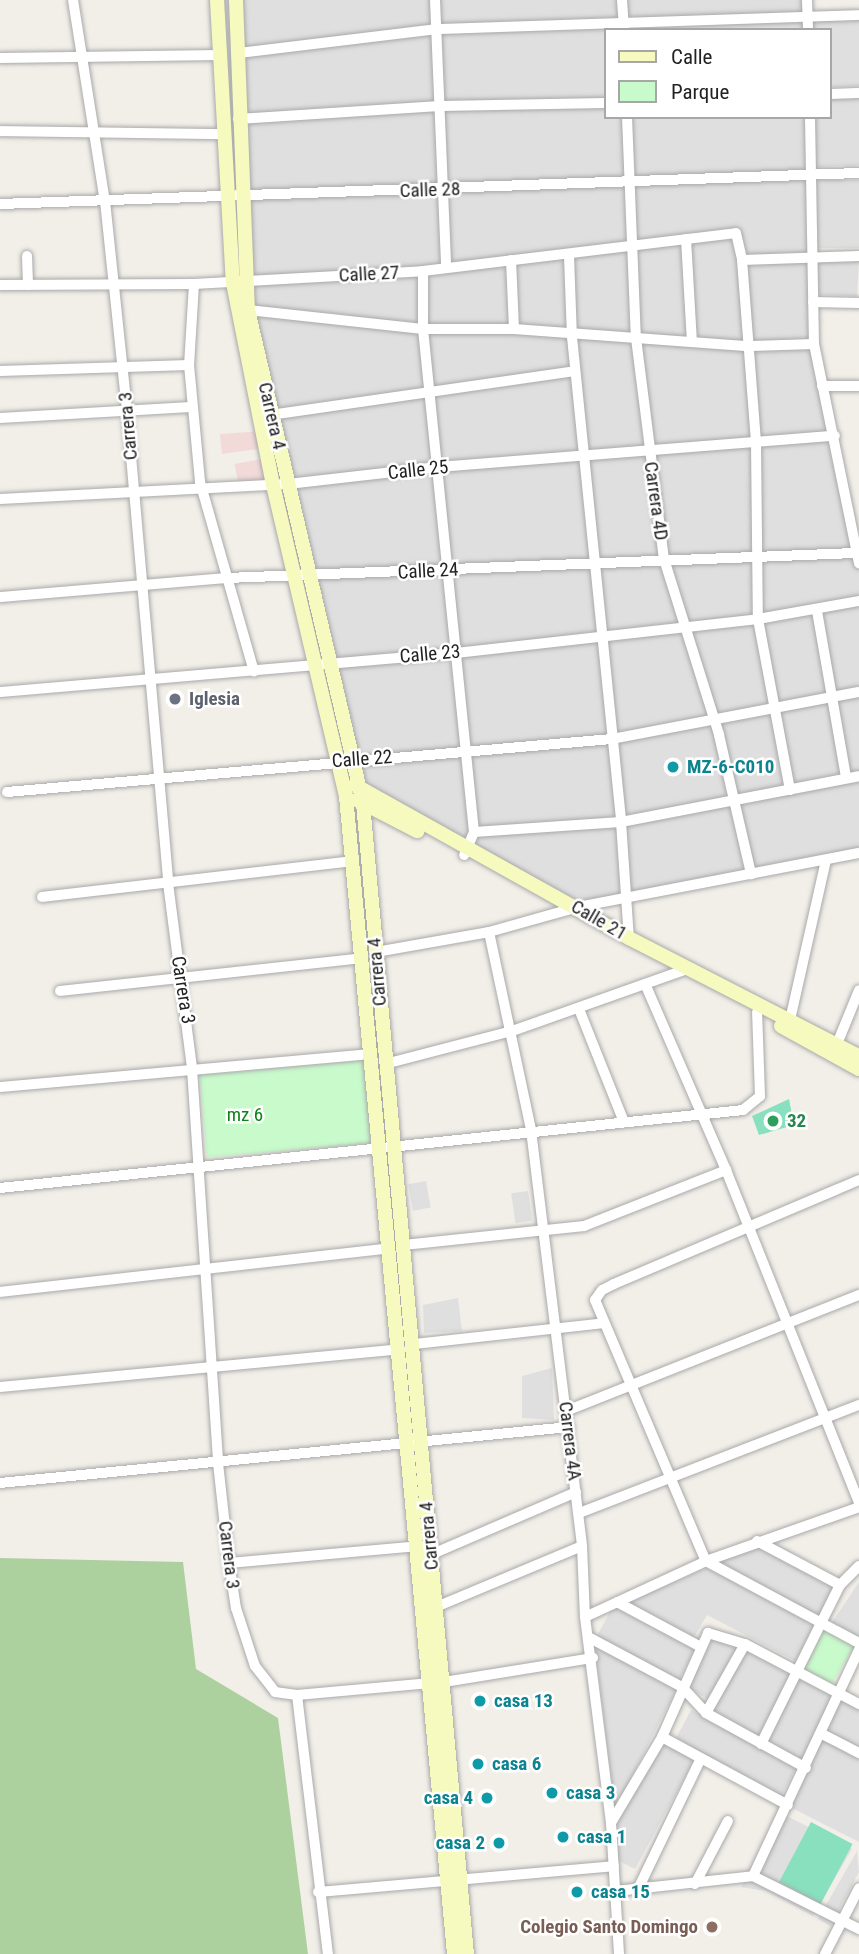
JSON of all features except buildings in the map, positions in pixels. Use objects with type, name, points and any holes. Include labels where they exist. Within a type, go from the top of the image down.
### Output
[{"type":"main road","name":"Carrera 4","points":[[217,0],[223,134],[234,194]]},
{"type":"main road","name":"Carrera 4","points":[[236,0],[239,53],[234,194],[239,282],[272,485],[294,577],[322,663]]},
{"type":"main road","name":"Carrera 4","points":[[239,282],[248,310],[270,415],[311,577],[322,663],[352,791],[353,861],[385,1064],[386,1145]]},
{"type":"main road","name":"Carrera 4","points":[[342,780],[343,760]]},
{"type":"main road","name":"Calle 21","points":[[342,780],[352,791],[629,938],[684,971],[837,1045],[858,1064]]},
{"type":"main road","name":"Carrera 4","points":[[352,791],[363,803],[372,1054],[386,1145],[397,1246],[415,1344],[415,1444]]},
{"type":"main road","name":"Calle 21","points":[[363,803],[466,852]]},
{"type":"main road","name":"Calle 21","points":[[573,909],[757,1012],[858,1064]]},
{"type":"main road","name":"Carrera 4","points":[[397,1246],[400,1349],[415,1444],[424,1550],[428,1683],[454,1954]]},
{"type":"main road","name":"Carrera 4","points":[[424,1550],[436,1607],[444,1682],[467,1954]]},
{"type":"street","name":"Carrera 3","points":[[73,0],[104,201],[111,285],[127,410],[168,883],[192,1069],[208,1268],[218,1463],[229,1563],[236,1608],[255,1666],[275,1692],[296,1695]]},
{"type":"street","points":[[435,0],[446,266]]},
{"type":"street","points":[[622,0],[623,25]]},
{"type":"street","points":[[807,0],[808,28]]},
{"type":"street","points":[[239,53],[438,29],[623,25],[859,15]]},
{"type":"street","points":[[0,58],[220,55]]},
{"type":"street","points":[[831,94],[859,93]]},
{"type":"street","points":[[238,119],[440,106],[604,103]]},
{"type":"street","name":"Carrera 4D","points":[[627,119],[636,338],[664,559],[682,625],[715,721],[751,874]]},
{"type":"street","points":[[810,119],[814,344],[856,530],[857,558]]},
{"type":"street","points":[[0,131],[93,130],[223,134]]},
{"type":"street","name":"Calle 28","points":[[0,204],[859,173]]},
{"type":"street","name":"Calle 27","points":[[0,285],[194,284],[422,271],[446,266],[632,249],[736,233],[743,260]]},
{"type":"street","points":[[686,239],[692,342]]},
{"type":"street","points":[[27,256],[27,285]]},
{"type":"street","points":[[569,256],[572,337],[599,634],[621,822],[629,938]]},
{"type":"street","points":[[790,790],[758,619],[756,442],[743,260],[859,256]]},
{"type":"street","points":[[511,260],[514,329]]},
{"type":"street","points":[[422,271],[423,329],[474,832],[466,852]]},
{"type":"street","points":[[194,284],[189,365],[200,482],[205,489],[254,671]]},
{"type":"street","points":[[813,302],[859,303]]},
{"type":"street","points":[[248,310],[423,329],[514,329],[572,337],[636,338],[748,346],[814,344]]},
{"type":"street","points":[[0,371],[189,365]]},
{"type":"street","points":[[270,415],[429,389],[575,371]]},
{"type":"street","points":[[822,386],[859,386]]},
{"type":"street","points":[[0,418],[191,407]]},
{"type":"street","name":"Calle 25","points":[[0,499],[288,484],[437,467],[835,436]]},
{"type":"street","name":"Calle 24","points":[[0,597],[227,578],[311,577],[664,559],[857,558]]},
{"type":"street","name":"Calle 23","points":[[0,692],[456,653],[599,634],[758,619],[817,611],[859,601]]},
{"type":"street","points":[[817,611],[846,778]]},
{"type":"street","name":"Calle 22","points":[[8,792],[343,760],[612,739],[775,711],[859,692]]},
{"type":"street","points":[[474,832],[621,822],[734,803],[859,776]]},
{"type":"street","points":[[60,991],[369,955],[489,932],[626,897],[859,853]]},
{"type":"street","points":[[790,1020],[825,860]]},
{"type":"street","points":[[42,897],[353,861]]},
{"type":"street","name":"Carrera 4A","points":[[489,932],[531,1130],[544,1230],[579,1513],[585,1617],[593,1658],[611,1823],[619,1954]]},
{"type":"street","points":[[385,1064],[512,1031],[684,971]]},
{"type":"street","points":[[585,1617],[706,1561],[859,1504],[726,1170],[646,986]]},
{"type":"street","points":[[837,1045],[859,990]]},
{"type":"street","points":[[579,1009],[624,1122]]},
{"type":"street","points":[[0,1188],[199,1169],[386,1145],[743,1110],[758,1102],[757,1012]]},
{"type":"street","points":[[0,1087],[372,1054]]},
{"type":"street","points":[[0,1292],[584,1226],[726,1170]]},
{"type":"street","points":[[859,1180],[614,1284],[595,1300],[706,1561],[859,1643]]},
{"type":"street","points":[[566,1411],[632,1388],[859,1295]]},
{"type":"street","points":[[415,1344],[555,1332],[604,1324]]},
{"type":"street","points":[[0,1387],[400,1349]]},
{"type":"street","points":[[579,1513],[859,1405]]},
{"type":"street","points":[[0,1483],[569,1427]]},
{"type":"street","points":[[229,1563],[424,1550],[576,1492]]},
{"type":"street","points":[[757,1542],[840,1585]]},
{"type":"street","points":[[436,1607],[582,1546]]},
{"type":"street","points":[[761,1744],[824,1625],[840,1585],[859,1566]]},
{"type":"street","points":[[617,1602],[701,1647]]},
{"type":"street","points":[[611,1823],[662,1737],[708,1633],[746,1644],[859,1704]]},
{"type":"street","points":[[590,1638],[682,1687],[706,1713],[806,1768]]},
{"type":"street","points":[[706,1713],[746,1644]]},
{"type":"street","points":[[753,1876],[822,1734],[859,1650]]},
{"type":"street","points":[[328,1954],[318,1892],[296,1695],[444,1682],[593,1658]]},
{"type":"street","points":[[822,1734],[859,1753]]},
{"type":"street","points":[[662,1737],[788,1805]]},
{"type":"street","points":[[638,1889],[701,1758]]},
{"type":"street","points":[[695,1884],[728,1821]]},
{"type":"street","points":[[318,1892],[462,1877],[614,1866]]},
{"type":"street","points":[[616,1891],[753,1876],[859,1928]]},
{"type":"street","points":[[825,1954],[859,1888]]},
{"type":"shaded area","points":[[225,0],[807,0],[808,28],[604,28],[604,119],[831,119],[831,99],[859,98],[859,165],[813,167],[815,344],[859,543],[859,856],[586,911],[351,784],[241,272]]},
{"type":"shaded area","points":[[859,15],[859,86],[831,87],[831,28],[810,28],[810,16]]},
{"type":"shaded area","points":[[813,180],[859,180],[859,248],[813,248]]},
{"type":"shaded area","points":[[815,258],[859,260],[857,296],[813,294]]},
{"type":"shaded area","points":[[262,431],[265,448],[222,454],[220,434]]},
{"type":"shaded area","points":[[266,458],[270,479],[239,485],[235,464]]},
{"type":"shaded area","points":[[426,1181],[431,1208],[413,1211],[408,1184]]},
{"type":"shaded area","points":[[528,1191],[532,1221],[515,1223],[511,1193]]},
{"type":"shaded area","points":[[458,1298],[462,1331],[424,1333],[423,1305]]},
{"type":"shaded area","points":[[552,1368],[554,1420],[522,1418],[522,1376]]},
{"type":"shaded area","points":[[758,1546],[835,1587],[820,1618],[716,1562]]},
{"type":"shaded area","points":[[707,1568],[818,1627],[801,1664],[707,1615],[693,1639],[625,1603]]},
{"type":"shaded area","points":[[859,1582],[859,1638],[831,1624]]},
{"type":"shaded area","points":[[613,1606],[695,1650],[678,1681],[596,1638]]},
{"type":"shaded area","points":[[709,1638],[739,1645],[709,1700],[686,1686]]},
{"type":"shaded area","points":[[595,1645],[677,1688],[615,1809]]},
{"type":"shaded area","points":[[746,1647],[794,1674],[758,1739],[710,1713]]},
{"type":"shaded area","points":[[800,1676],[836,1695],[800,1763],[764,1744]]},
{"type":"shaded area","points":[[841,1696],[859,1706],[859,1752],[825,1733]]},
{"type":"shaded area","points":[[691,1710],[797,1766],[781,1795],[676,1739]]},
{"type":"shaded area","points":[[822,1737],[859,1757],[859,1842],[788,1806]]},
{"type":"shaded area","points":[[661,1741],[694,1760],[635,1869],[617,1860],[614,1824]]},
{"type":"shaded area","points":[[779,1812],[852,1849],[813,1916],[766,1891],[741,1887]]},
{"type":"shaded area","points":[[857,1851],[859,1872],[830,1926],[818,1919]]},
{"type":"green space","name":"mz 6","points":[[367,1060],[374,1143],[207,1157],[200,1075]]},
{"type":"green space","name":"32","points":[[789,1099],[794,1125],[759,1135],[752,1116]]},
{"type":"green space","points":[[0,1558],[183,1562],[196,1669],[278,1718],[308,1954],[0,1954]]},
{"type":"green space","points":[[825,1628],[854,1645],[831,1686],[802,1669]]},
{"type":"green space","points":[[811,1822],[852,1844],[821,1904],[779,1882]]},
{"type":"place","name":"Iglesia","points":[[175,699]]},
{"type":"place","name":"MZ-6-C010","points":[[673,767]]},
{"type":"place","name":"32","points":[[773,1121]]},
{"type":"place","name":"casa 13","points":[[480,1701]]},
{"type":"place","name":"casa 6","points":[[478,1764]]},
{"type":"place","name":"casa 3","points":[[552,1793]]},
{"type":"place","name":"casa 4","points":[[487,1798]]},
{"type":"place","name":"casa 1","points":[[563,1837]]},
{"type":"place","name":"casa 2","points":[[499,1843]]},
{"type":"place","name":"casa 15","points":[[577,1892]]},
{"type":"place","name":"Colegio Santo Domingo","points":[[712,1927]]}]
